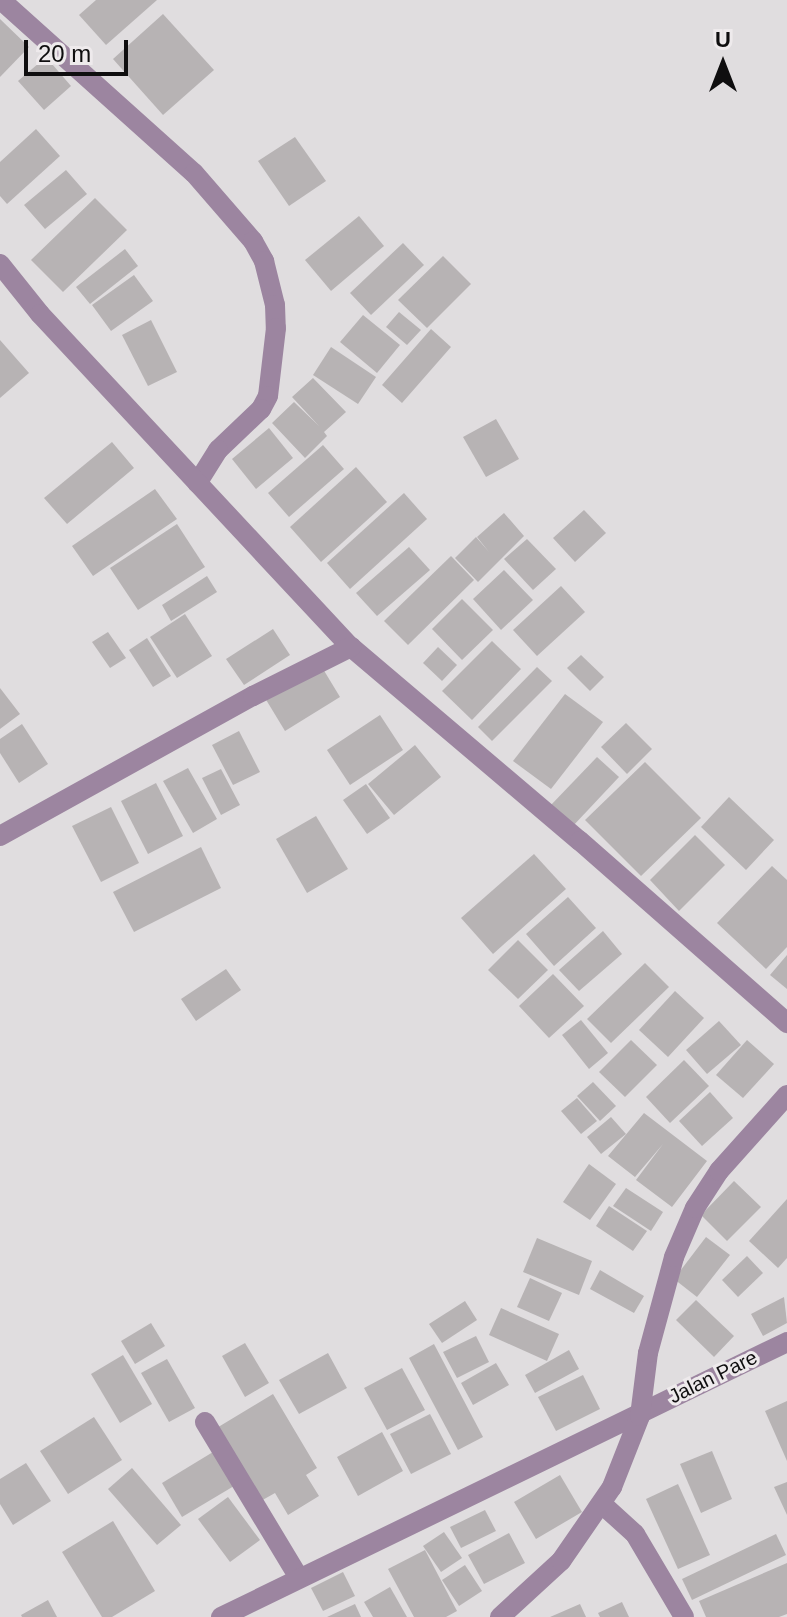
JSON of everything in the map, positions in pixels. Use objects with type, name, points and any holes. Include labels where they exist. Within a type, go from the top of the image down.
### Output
[{"type":"street","points":[[1,0],[194,173],[253,241],[264,261],[275,305],[276,328],[268,396],[261,409],[218,450],[197,483]]},
{"type":"street","points":[[0,264],[40,314],[351,647],[580,841],[787,1023]]},
{"type":"street","points":[[0,836],[253,696],[351,647]]},
{"type":"street","points":[[500,1617],[561,1561],[603,1505],[640,1416],[644,1377],[659,1310],[674,1257],[695,1208],[719,1171],[787,1095]]},
{"type":"street","name":"Jalan Pare","points":[[221,1617],[640,1416],[672,1395],[787,1342]]},
{"type":"street","points":[[205,1422],[299,1578]]},
{"type":"street","points":[[603,1505],[635,1534],[684,1617]]},
{"type":"building","points":[[96,0],[157,0],[106,45],[79,15]]},
{"type":"building","points":[[163,14],[214,70],[163,115],[113,59]]},
{"type":"building","points":[[0,19],[29,47],[0,77]]},
{"type":"building","points":[[46,57],[71,86],[44,110],[18,81]]},
{"type":"building","points":[[36,129],[60,156],[7,204],[0,196],[0,162]]},
{"type":"building","points":[[295,137],[326,181],[289,206],[258,161]]},
{"type":"building","points":[[66,170],[87,194],[45,229],[24,205]]},
{"type":"building","points":[[95,198],[127,230],[63,292],[31,260]]},
{"type":"building","points":[[359,216],[384,246],[331,291],[305,260]]},
{"type":"building","points":[[403,243],[424,265],[371,315],[350,293]]},
{"type":"building","points":[[125,249],[138,266],[90,304],[76,287]]},
{"type":"building","points":[[443,256],[471,284],[427,328],[398,300]]},
{"type":"building","points":[[134,275],[153,301],[111,331],[92,305]]},
{"type":"building","points":[[399,312],[421,330],[407,345],[386,327]]},
{"type":"building","points":[[363,315],[400,345],[377,373],[340,342]]},
{"type":"building","points":[[151,320],[177,372],[148,386],[122,335]]},
{"type":"building","points":[[431,329],[451,347],[402,403],[382,385]]},
{"type":"building","points":[[0,340],[29,373],[0,398]]},
{"type":"building","points":[[331,347],[376,377],[358,404],[313,375]]},
{"type":"building","points":[[313,378],[346,412],[324,432],[327,436],[305,458],[272,423],[294,402],[319,426],[292,397]]},
{"type":"building","points":[[496,419],[519,459],[486,477],[463,437]]},
{"type":"building","points":[[269,428],[293,458],[256,489],[232,459]]},
{"type":"building","points":[[112,442],[134,468],[67,524],[44,498]]},
{"type":"building","points":[[323,445],[344,469],[289,517],[268,493]]},
{"type":"building","points":[[356,467],[387,502],[321,562],[290,527]]},
{"type":"building","points":[[155,489],[177,519],[93,576],[72,546]]},
{"type":"building","points":[[404,493],[427,519],[350,589],[327,563]]},
{"type":"building","points":[[584,510],[606,533],[575,562],[553,538]]},
{"type":"building","points":[[504,513],[524,536],[478,582],[455,558],[476,537],[489,552],[477,537]]},
{"type":"building","points":[[177,524],[205,567],[138,610],[110,568]]},
{"type":"building","points":[[527,539],[556,569],[533,590],[504,559]]},
{"type":"building","points":[[409,547],[430,570],[377,616],[356,593]]},
{"type":"building","points":[[451,556],[474,580],[408,645],[384,621]]},
{"type":"building","points":[[504,570],[533,600],[501,630],[473,599]]},
{"type":"building","points":[[207,576],[217,592],[171,621],[162,605]]},
{"type":"building","points":[[561,586],[585,612],[537,656],[513,630]]},
{"type":"building","points":[[462,599],[493,630],[462,660],[432,629]]},
{"type":"building","points":[[185,614],[212,656],[177,678],[150,637]]},
{"type":"building","points":[[273,629],[290,655],[244,685],[226,659]]},
{"type":"building","points":[[108,632],[126,658],[110,668],[92,642]]},
{"type":"building","points":[[147,638],[171,676],[153,687],[129,650]]},
{"type":"building","points":[[492,641],[521,669],[472,720],[442,691]]},
{"type":"building","points":[[438,647],[457,665],[442,681],[423,663]]},
{"type":"building","points":[[581,655],[604,677],[590,691],[567,668]]},
{"type":"building","points":[[320,664],[340,697],[285,731],[265,698]]},
{"type":"building","points":[[537,667],[552,681],[492,741],[478,727]]},
{"type":"building","points":[[0,688],[20,714],[0,729]]},
{"type":"building","points":[[565,694],[603,722],[551,789],[513,761]]},
{"type":"building","points":[[380,715],[403,750],[350,785],[327,750]]},
{"type":"building","points":[[626,723],[652,749],[627,774],[601,747]]},
{"type":"building","points":[[22,724],[48,764],[19,783],[0,753],[0,739]]},
{"type":"building","points":[[239,731],[260,772],[233,785],[212,745]]},
{"type":"building","points":[[415,745],[441,777],[394,815],[368,784]]},
{"type":"building","points":[[597,757],[619,777],[572,827],[550,806]]},
{"type":"building","points":[[645,762],[701,818],[641,876],[585,820]]},
{"type":"building","points":[[188,768],[217,819],[193,833],[163,781]]},
{"type":"building","points":[[221,769],[240,805],[221,815],[202,778]]},
{"type":"building","points":[[156,783],[183,836],[148,854],[121,801]]},
{"type":"building","points":[[366,784],[390,818],[367,834],[343,800]]},
{"type":"building","points":[[729,797],[774,840],[746,870],[701,827]]},
{"type":"building","points":[[111,807],[139,863],[101,882],[72,826]]},
{"type":"building","points":[[316,816],[348,869],[307,893],[276,839]]},
{"type":"building","points":[[695,835],[725,865],[679,911],[650,880]]},
{"type":"building","points":[[201,847],[221,888],[134,932],[113,892]]},
{"type":"building","points":[[534,854],[566,889],[493,954],[461,918]]},
{"type":"building","points":[[772,866],[787,880],[787,947],[766,969],[717,923]]},
{"type":"building","points":[[568,897],[596,928],[554,966],[526,934]]},
{"type":"building","points":[[603,931],[622,954],[579,991],[559,970]]},
{"type":"building","points":[[518,940],[548,970],[518,999],[488,970]]},
{"type":"building","points":[[787,955],[787,989],[770,975]]},
{"type":"building","points":[[645,963],[669,987],[611,1043],[587,1019]]},
{"type":"building","points":[[226,969],[241,990],[196,1021],[181,999]]},
{"type":"building","points":[[553,974],[584,1006],[549,1038],[519,1006]]},
{"type":"building","points":[[675,991],[704,1018],[668,1057],[639,1030]]},
{"type":"building","points":[[581,1020],[608,1053],[589,1069],[562,1035]]},
{"type":"building","points":[[719,1021],[741,1045],[707,1074],[686,1050]]},
{"type":"building","points":[[631,1040],[657,1065],[625,1097],[599,1072]]},
{"type":"building","points":[[747,1040],[774,1064],[743,1098],[716,1075]]},
{"type":"building","points":[[684,1060],[709,1086],[670,1123],[646,1097]]},
{"type":"building","points":[[593,1082],[616,1106],[600,1121],[577,1096]]},
{"type":"building","points":[[710,1092],[733,1118],[702,1146],[679,1121]]},
{"type":"building","points":[[577,1098],[597,1121],[581,1134],[561,1111]]},
{"type":"building","points":[[644,1113],[707,1161],[672,1207],[636,1180],[663,1144],[635,1177],[608,1156]]},
{"type":"building","points":[[611,1117],[626,1134],[601,1154],[587,1137]]},
{"type":"building","points":[[589,1164],[616,1184],[590,1220],[563,1202]]},
{"type":"building","points":[[734,1181],[761,1207],[727,1241],[701,1215]]},
{"type":"building","points":[[626,1188],[663,1212],[651,1231],[613,1206]]},
{"type":"building","points":[[787,1199],[787,1258],[778,1268],[749,1241]]},
{"type":"building","points":[[609,1206],[647,1231],[633,1251],[596,1226]]},
{"type":"building","points":[[706,1237],[730,1255],[697,1297],[674,1279]]},
{"type":"building","points":[[537,1238],[592,1261],[579,1295],[523,1272]]},
{"type":"building","points":[[747,1256],[763,1273],[738,1297],[722,1280]]},
{"type":"building","points":[[600,1270],[644,1296],[634,1313],[590,1289]]},
{"type":"building","points":[[530,1278],[562,1293],[549,1321],[517,1307]]},
{"type":"building","points":[[784,1297],[787,1323],[763,1336],[751,1314]]},
{"type":"building","points":[[696,1300],[734,1336],[714,1357],[676,1320]]},
{"type":"building","points":[[465,1301],[477,1320],[442,1343],[429,1324]]},
{"type":"building","points":[[501,1308],[559,1334],[547,1361],[489,1335]]},
{"type":"building","points":[[151,1323],[165,1346],[135,1364],[121,1341]]},
{"type":"building","points":[[476,1336],[489,1362],[457,1378],[443,1352]]},
{"type":"building","points":[[245,1343],[269,1383],[245,1397],[222,1356]]},
{"type":"building","points":[[434,1344],[483,1437],[458,1450],[409,1358]]},
{"type":"building","points":[[569,1350],[579,1369],[535,1393],[525,1375]]},
{"type":"building","points":[[328,1353],[347,1388],[299,1414],[279,1380]]},
{"type":"building","points":[[123,1355],[152,1404],[120,1423],[91,1374]]},
{"type":"building","points":[[167,1359],[195,1408],[169,1422],[141,1373]]},
{"type":"building","points":[[496,1363],[509,1385],[473,1405],[461,1383]]},
{"type":"building","points":[[402,1368],[425,1410],[387,1430],[364,1388]]},
{"type":"building","points":[[583,1375],[600,1409],[556,1431],[538,1397]]},
{"type":"building","points":[[273,1394],[317,1468],[306,1475],[319,1496],[288,1515],[275,1493],[259,1502],[215,1429]]},
{"type":"building","points":[[787,1401],[787,1461],[765,1411]]},
{"type":"building","points":[[430,1414],[451,1454],[411,1474],[390,1434]]},
{"type":"building","points":[[94,1417],[122,1460],[68,1494],[40,1451]]},
{"type":"building","points":[[382,1432],[403,1471],[358,1496],[337,1457]]},
{"type":"building","points":[[712,1451],[732,1499],[701,1513],[680,1464]]},
{"type":"building","points":[[213,1452],[234,1486],[182,1517],[162,1483]]},
{"type":"building","points":[[26,1463],[51,1501],[13,1525],[0,1504],[0,1479]]},
{"type":"building","points":[[132,1468],[181,1525],[157,1545],[108,1489]]},
{"type":"building","points":[[560,1475],[582,1512],[536,1539],[514,1502]]},
{"type":"building","points":[[787,1482],[787,1515],[774,1487]]},
{"type":"building","points":[[678,1484],[710,1555],[678,1569],[646,1499]]},
{"type":"building","points":[[228,1497],[260,1540],[230,1562],[198,1519]]},
{"type":"building","points":[[485,1510],[496,1531],[461,1548],[450,1527]]},
{"type":"building","points":[[113,1521],[155,1591],[112,1617],[102,1617],[62,1552]]},
{"type":"building","points":[[444,1532],[462,1558],[441,1572],[423,1546]]},
{"type":"building","points":[[509,1533],[525,1563],[484,1584],[468,1555]]},
{"type":"building","points":[[776,1534],[786,1555],[692,1600],[682,1579]]},
{"type":"building","points":[[425,1550],[457,1611],[446,1617],[414,1617],[388,1569]]},
{"type":"building","points":[[787,1563],[787,1614],[779,1617],[706,1617],[699,1601]]},
{"type":"building","points":[[465,1565],[482,1591],[459,1606],[442,1580]]},
{"type":"building","points":[[343,1572],[355,1596],[323,1611],[311,1588]]},
{"type":"building","points":[[390,1587],[407,1617],[373,1617],[364,1602]]},
{"type":"building","points":[[48,1600],[57,1617],[22,1617],[21,1615]]},
{"type":"building","points":[[622,1602],[629,1617],[600,1617],[598,1613]]},
{"type":"building","points":[[355,1604],[361,1617],[327,1617]]},
{"type":"building","points":[[580,1604],[586,1617],[550,1617]]}]
